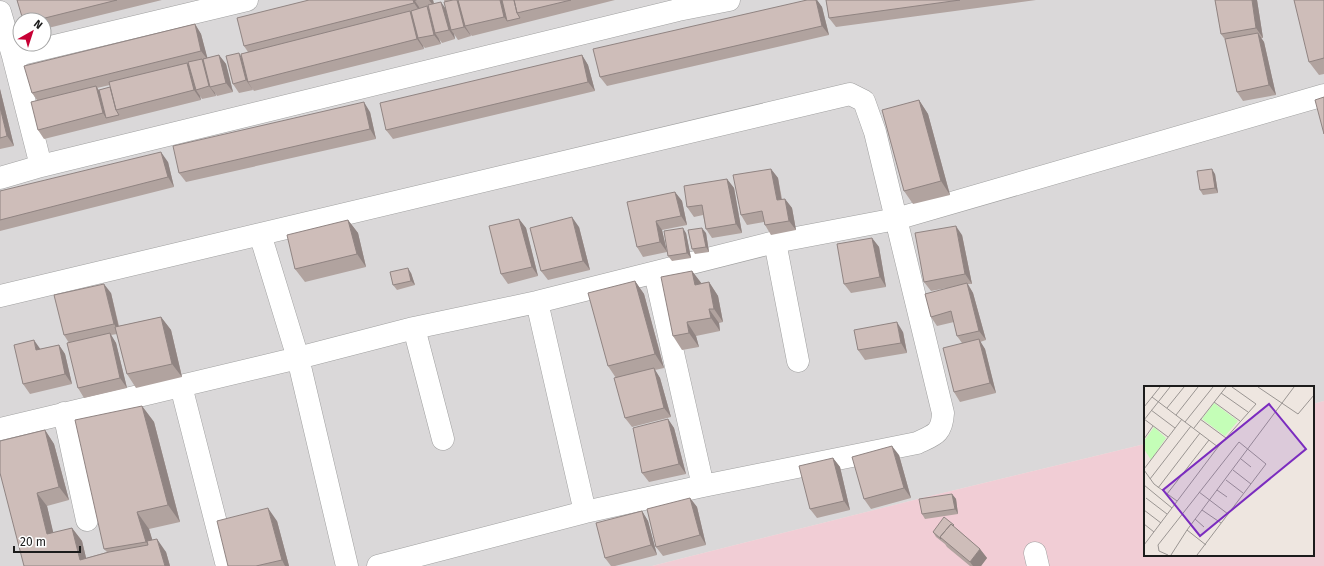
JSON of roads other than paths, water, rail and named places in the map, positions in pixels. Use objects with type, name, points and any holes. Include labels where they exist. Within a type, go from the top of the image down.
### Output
[{"type":"street","points":[[13,56],[247,0]]},
{"type":"street","points":[[0,178],[41,166],[677,5],[729,0]]},
{"type":"street","points":[[0,12],[13,56],[41,166]]},
{"type":"street","points":[[0,296],[850,94],[864,101],[875,132],[943,413],[942,425],[933,436],[917,443],[703,486],[585,512],[378,566]]},
{"type":"street","points":[[0,429],[298,358],[414,328],[538,302],[775,242],[896,219],[1324,95]]},
{"type":"street","points":[[260,234],[298,358],[347,566]]},
{"type":"street","points":[[775,242],[798,361]]},
{"type":"street","points":[[655,273],[703,486]]},
{"type":"street","points":[[538,302],[585,512]]},
{"type":"street","points":[[414,328],[443,439]]},
{"type":"street","points":[[181,386],[227,566]]},
{"type":"street","points":[[64,413],[87,520]]}]
